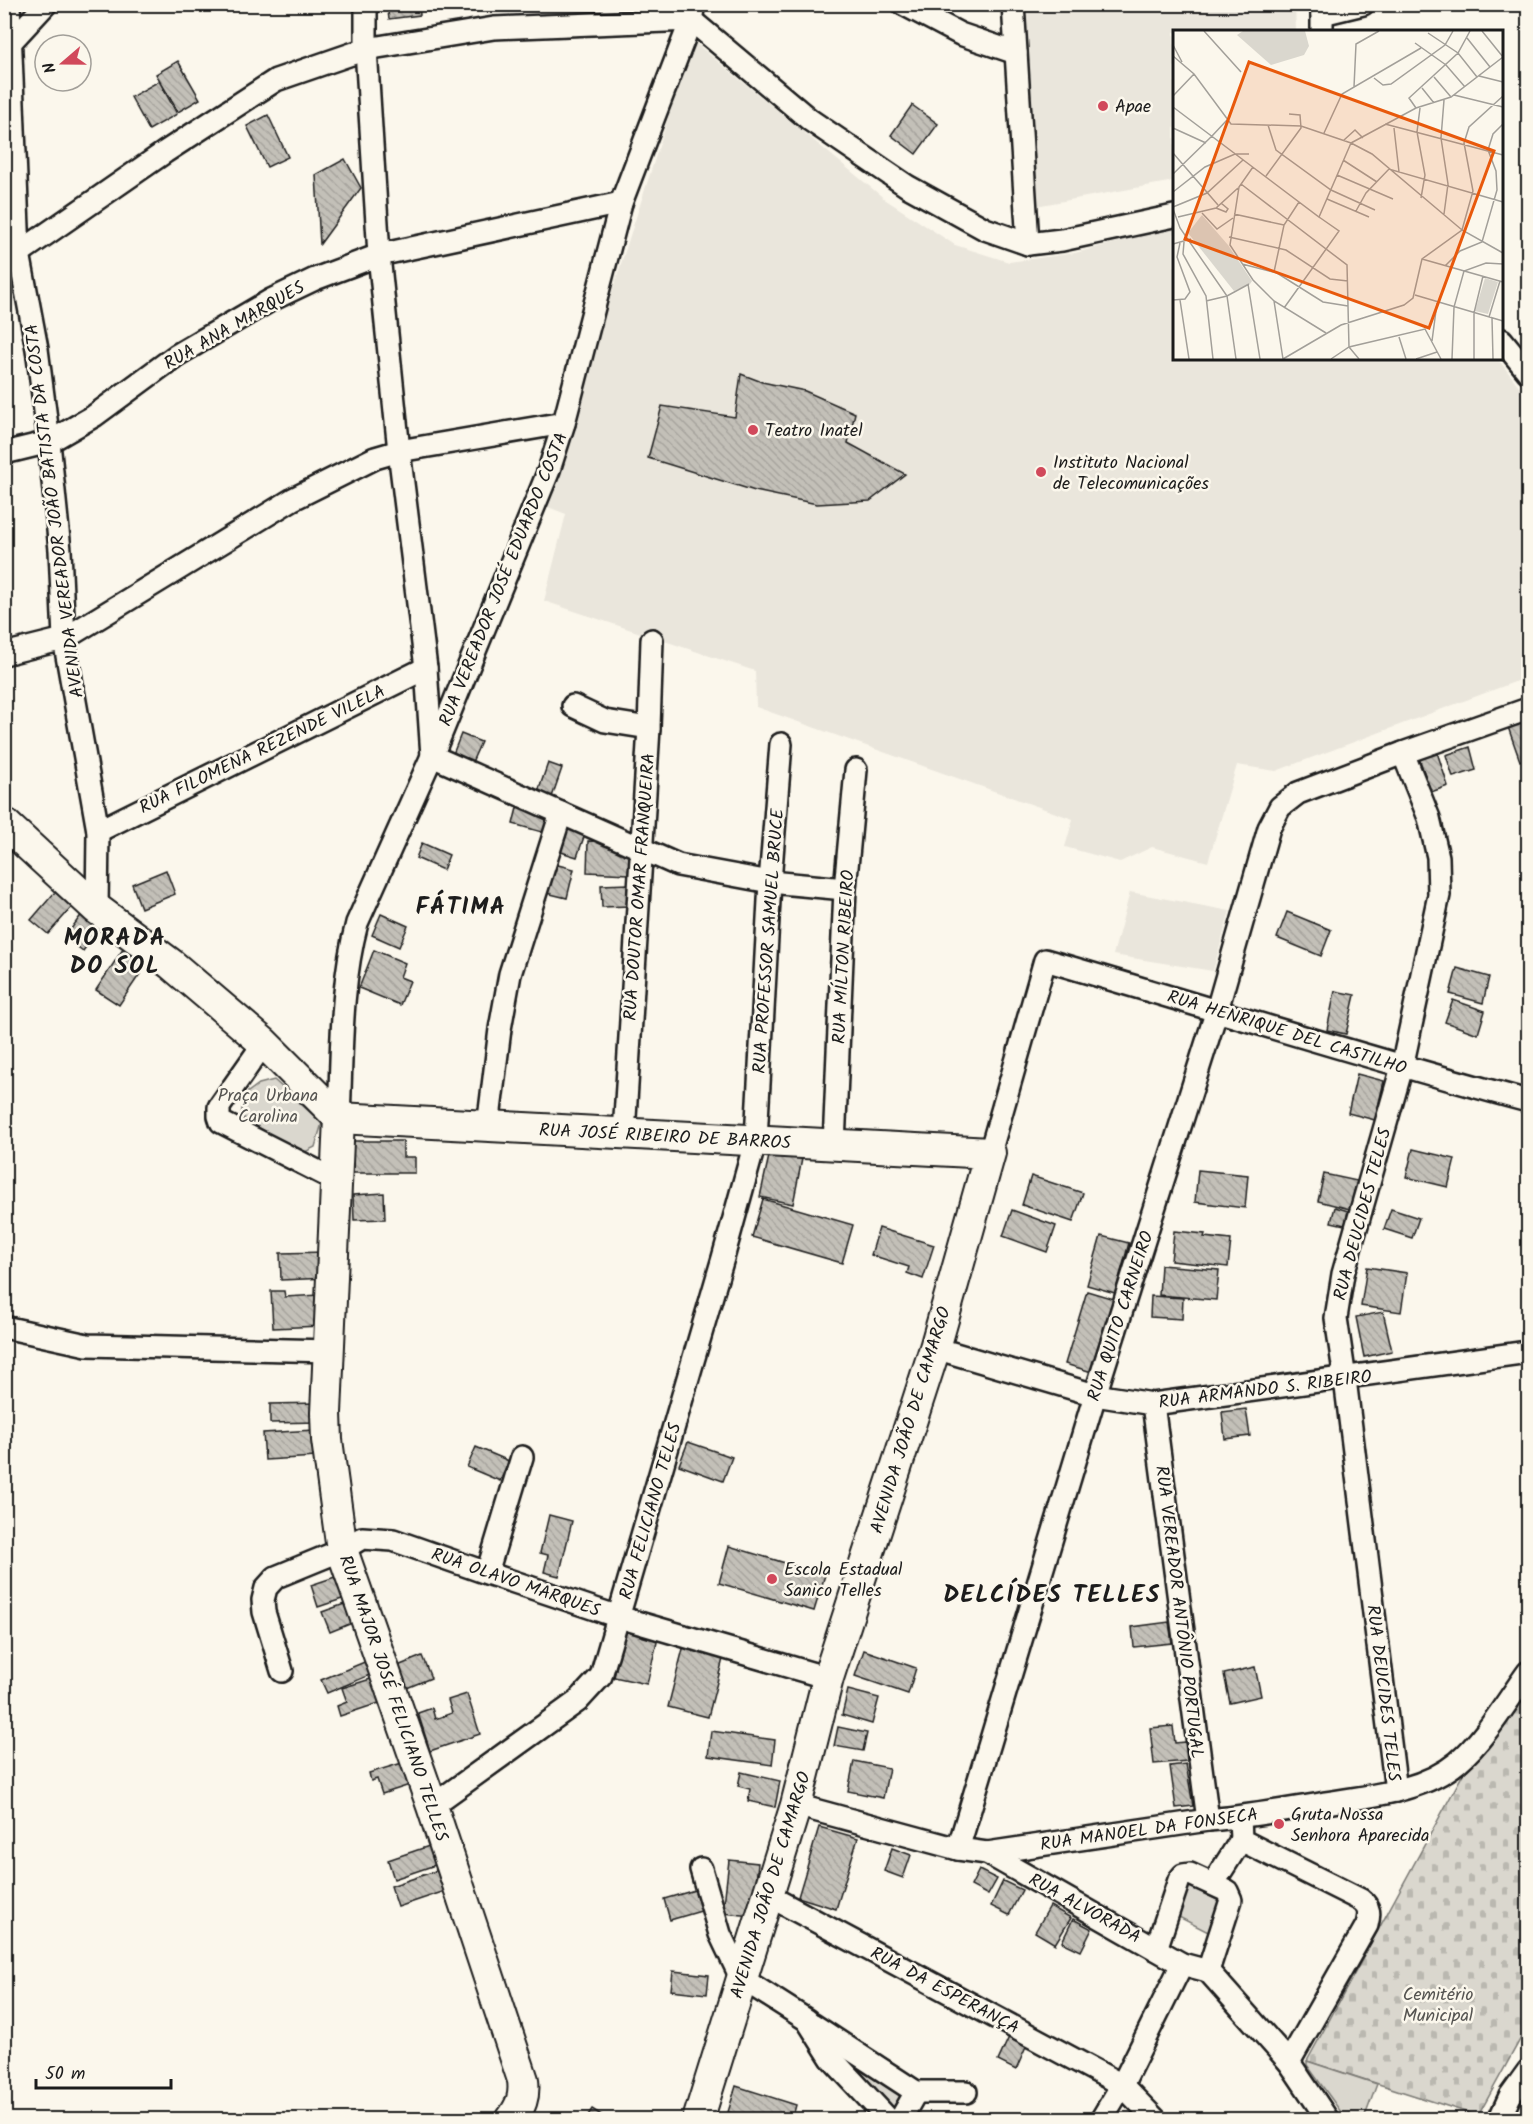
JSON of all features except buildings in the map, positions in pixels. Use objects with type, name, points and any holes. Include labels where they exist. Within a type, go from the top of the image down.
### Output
[{"type":"main road","points":[[4,823],[98,909],[171,964],[264,1043],[339,1118]]},
{"type":"main road","name":"RUA JOSÉ RIBEIRO DE BARROS","points":[[339,1118],[990,1153]]},
{"type":"main road","name":"RUA MAJOR JOSÉ FELICIANO TELLES","points":[[339,1118],[327,1440],[342,1550],[432,1806],[523,2080],[525,2090],[523,2103],[511,2120]]},
{"type":"main road","name":"AVENIDA JOÃO DE CAMARGO","points":[[698,2120],[796,1805],[828,1678],[934,1348],[990,1153]]},
{"type":"street","name":"AVENIDA VEREADOR JOÃO BATISTA DA COSTA","points":[[9,4],[7,44],[12,253],[37,349],[60,550],[64,639],[98,831],[98,909]]},
{"type":"street","points":[[7,44],[46,4]]},
{"type":"street","points":[[366,4],[366,49],[379,255],[399,451],[426,668],[432,756],[678,865],[770,882],[845,889]]},
{"type":"street","points":[[903,4],[960,34],[1016,53]]},
{"type":"street","points":[[1013,4],[1028,244]]},
{"type":"street","points":[[1322,17],[1363,4]]},
{"type":"street","points":[[12,253],[276,80],[366,49],[494,28],[692,12],[810,120],[907,186],[985,229],[1028,244],[1062,240],[1173,216]]},
{"type":"street","name":"RUA VEREADOR JOSÉ EDUARDO COSTA","points":[[339,1118],[345,983],[355,932],[432,756],[532,514],[564,423],[621,203],[692,12]]},
{"type":"street","name":"RUA ANA MARQUES","points":[[4,453],[49,442],[94,416],[177,355],[271,300],[315,279],[379,255],[621,203]]},
{"type":"street","points":[[1503,341],[1528,372]]},
{"type":"street","points":[[4,654],[64,639],[293,499],[375,458],[399,451],[564,423]]},
{"type":"street","name":"RUA DOUTOR OMAR FRANQUEIRA","points":[[624,1134],[649,728],[652,640]]},
{"type":"street","name":"RUA FILOMENA REZENDE VILELA","points":[[98,831],[426,668]]},
{"type":"street","points":[[573,706],[605,721],[649,728]]},
{"type":"street","points":[[1403,753],[1528,709]]},
{"type":"street","name":"RUA PROFESSOR SAMUEL BRUCE","points":[[756,1139],[770,882],[781,744]]},
{"type":"street","name":"RUA QUITO CARNEIRO","points":[[958,1850],[1095,1395],[1217,1010],[1269,828],[1280,807],[1298,793],[1403,753]]},
{"type":"street","name":"RUA DEUCIDES TELES","points":[[1396,1791],[1346,1379],[1336,1318],[1344,1274],[1402,1067],[1439,895],[1438,857],[1429,818],[1403,753]]},
{"type":"street","name":"RUA MÍLTON RIBEIRO","points":[[834,1145],[845,889],[856,770]]},
{"type":"street","points":[[488,1127],[500,1029],[510,974],[561,813]]},
{"type":"street","name":"RUA HENRIQUE DEL CASTILHO","points":[[1045,960],[1402,1067],[1528,1101]]},
{"type":"street","name":"AVENIDA JOÃO DE CAMARGO","points":[[990,1153],[1045,960]]},
{"type":"street","points":[[264,1043],[219,1107],[221,1122],[337,1181]]},
{"type":"street","name":"RUA FELICIANO TELES","points":[[432,1806],[578,1701],[601,1676],[756,1139]]},
{"type":"street","points":[[4,1328],[87,1345],[330,1351]]},
{"type":"street","name":"RUA ARMANDO S. RIBEIRO","points":[[934,1348],[1095,1395],[1153,1404],[1528,1352]]},
{"type":"street","name":"RUA VEREADOR ANTÔNIO PORTUGAL","points":[[1153,1404],[1208,1820]]},
{"type":"street","points":[[487,1573],[522,1457]]},
{"type":"street","name":"RUA OLAVO MARQUES","points":[[282,1671],[264,1612],[263,1600],[266,1588],[276,1577],[342,1550],[362,1538],[393,1540],[619,1617],[828,1678]]},
{"type":"street","name":"RUA MANOEL DA FONSECA","points":[[796,1805],[958,1850],[987,1853],[1240,1817],[1396,1791],[1430,1779],[1459,1761],[1477,1742],[1528,1672]]},
{"type":"street","points":[[1213,1884],[1242,1840],[1240,1817]]},
{"type":"street","points":[[1242,1840],[1361,1900],[1369,1908],[1370,1915],[1366,1924],[1289,2062]]},
{"type":"street","name":"RUA ALVORADA","points":[[987,1853],[1182,1964],[1208,1971]]},
{"type":"street","points":[[701,1869],[720,1934],[741,1978],[916,2092],[966,2092]]},
{"type":"street","points":[[1156,1949],[1179,1880],[1183,1875],[1190,1874],[1227,1891],[1231,1900],[1208,1971],[1289,2062],[1328,2120]]},
{"type":"street","name":"RUA DA ESPERANÇA","points":[[769,1896],[1122,2085],[1156,2120]]},
{"type":"street","points":[[1101,2120],[1122,2085],[1182,1964]]},
{"type":"street","points":[[807,2020],[831,2058],[889,2120]]},
{"type":"street","points":[[1499,2120],[1510,2096],[1527,2077]]},
{"type":"street","points":[[900,2120],[916,2092]]},
{"type":"shaded area","name":"Apae","points":[[1025,5],[1295,5],[1296,30],[1173,30],[1173,181],[1036,206]]},
{"type":"shaded area","name":"Instituto Nacional de Telecomunicações","points":[[693,41],[886,200],[955,245],[1009,262],[1075,253],[1173,227],[1173,360],[1499,360],[1528,398],[1528,677],[1276,771],[1237,765],[1208,862],[1152,847],[1120,862],[1065,847],[1073,819],[756,707],[755,671],[544,601],[566,514],[543,505]]},
{"type":"shaded area","points":[[1130,892],[1230,911],[1213,971],[1113,955]]},
{"type":"green space","name":"Praça Urbana Carolina","points":[[274,1080],[322,1123],[315,1147],[301,1154],[241,1116],[244,1095],[259,1084]]},
{"type":"green space","name":"Cemitério Municipal","points":[[1528,1688],[1528,2025],[1478,2116],[1307,2061],[1463,1774]]},
{"type":"green space","points":[[1186,1884],[1227,1905],[1212,1934],[1171,1913]]},
{"type":"green space","points":[[859,2059],[909,2093],[894,2110],[853,2066]]},
{"type":"green space","points":[[1307,2061],[1377,2084],[1364,2119],[1346,2119],[1307,2065]]},
{"type":"place","name":"Apae","points":[[1103,106]]},
{"type":"place","name":"Teatro Inatel","points":[[753,430]]},
{"type":"place","name":"Instituto Nacional de Telecomunicações","points":[[1041,472]]},
{"type":"place","name":"Escola Estadual Sanico Telles","points":[[772,1579]]},
{"type":"place","name":"Gruta Nossa Senhora Aparecida","points":[[1279,1824]]},
{"type":"district","name":"FÁTIMA","points":[[461,906]]},
{"type":"district","name":"MORADA DO SOL","points":[[115,951]]},
{"type":"district","name":"DELCÍDES TELLES","points":[[1052,1594]]}]
